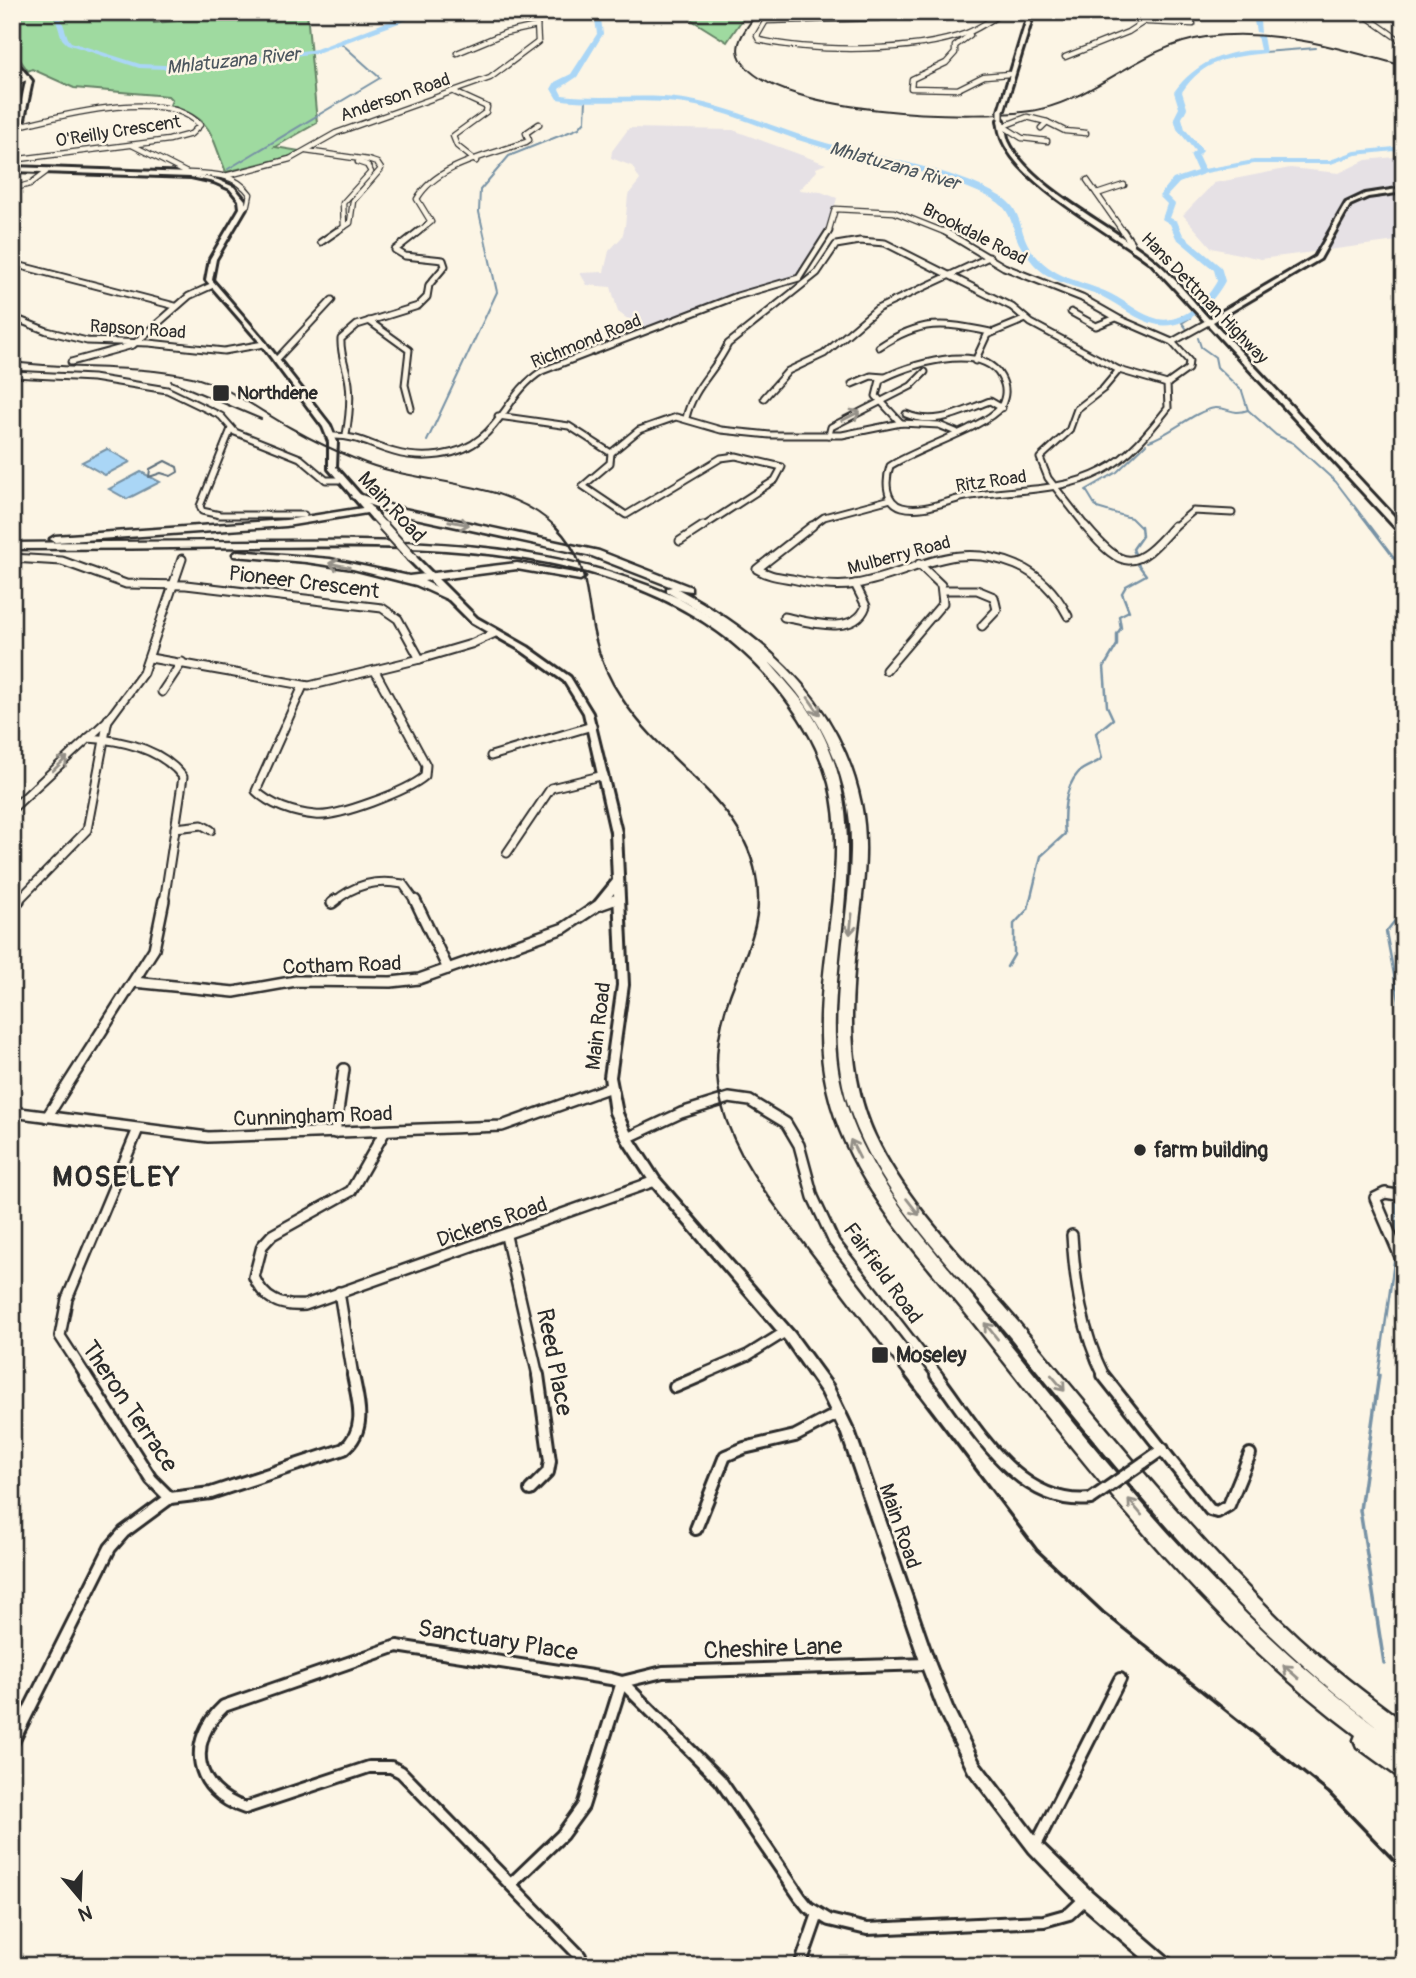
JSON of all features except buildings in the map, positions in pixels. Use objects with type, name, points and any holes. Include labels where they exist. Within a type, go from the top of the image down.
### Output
[{"type":"highway","points":[[355,513],[358,498],[392,509],[568,546],[623,562],[664,578],[707,600],[719,609],[722,618]]},
{"type":"highway","points":[[55,539],[286,523],[392,509]]},
{"type":"highway","points":[[12,538],[390,536],[490,541],[563,555],[627,573],[674,592],[722,618],[772,657],[811,700],[833,738],[851,788],[858,847],[844,999],[844,1051],[852,1093],[867,1135],[879,1157],[912,1206],[1216,1570],[1313,1664],[1404,1734]]},
{"type":"highway","points":[[12,547],[378,543],[426,544],[505,552],[565,563],[659,595],[718,628],[764,664],[811,724],[833,774],[841,807],[842,859],[826,1031],[831,1085],[852,1145],[905,1224],[1177,1556],[1256,1639],[1326,1701],[1364,1740],[1404,1772]]},
{"type":"highway","points":[[12,547],[265,555],[327,562],[406,579],[434,581],[454,575],[517,566],[575,576],[688,616],[764,664]]},
{"type":"highway","points":[[406,579],[449,597]]},
{"type":"highway","points":[[1326,1701],[1404,1758]]},
{"type":"main road","name":"Hans Dettman Highway","points":[[1032,12],[1010,74],[1001,110],[1009,152],[1029,173],[1131,243],[1207,318],[1404,533]]},
{"type":"main road","points":[[12,59],[16,69],[27,77],[28,89],[19,127],[12,133]]},
{"type":"main road","points":[[12,169],[190,174],[230,187],[240,196],[243,208],[209,268],[211,286],[264,344],[332,436]]},
{"type":"main road","points":[[1207,318],[1318,258],[1348,204],[1367,195],[1404,190]]},
{"type":"main road","name":"Main Road","points":[[332,436],[331,464],[341,480],[449,597],[474,620],[535,655],[567,678],[580,695],[592,726],[615,825],[623,985],[610,1065],[616,1113],[627,1138],[655,1181],[811,1364],[839,1413],[928,1664],[947,1713],[974,1767],[1035,1847],[1086,1898],[1165,1966]]},
{"type":"main road","points":[[597,906],[618,881]]},
{"type":"street","name":"Anderson Road","points":[[225,176],[306,151],[331,135],[503,71],[538,42],[537,26],[542,12]]},
{"type":"street","points":[[771,12],[757,36],[762,41],[842,47],[911,43],[969,32],[1003,12]]},
{"type":"street","points":[[765,21],[879,18],[874,12]]},
{"type":"street","points":[[1065,57],[1147,22],[1159,12]]},
{"type":"street","points":[[1360,12],[1404,43]]},
{"type":"street","points":[[1147,22],[1193,24]]},
{"type":"street","points":[[457,53],[505,33],[537,26]]},
{"type":"street","points":[[969,32],[970,36],[956,44],[955,53],[946,64],[912,79],[911,88],[959,89],[968,81],[986,74],[1010,74]]},
{"type":"street","points":[[12,85],[27,77]]},
{"type":"street","points":[[452,91],[483,110],[451,131],[447,139],[476,161]]},
{"type":"street","name":"O'Reilly Crescent","points":[[12,160],[186,136],[200,128],[200,122],[183,110],[157,105],[54,118],[19,127]]},
{"type":"street","points":[[1002,124],[1020,117],[1036,116],[1065,131],[1086,133]]},
{"type":"street","points":[[1041,128],[1047,122]]},
{"type":"street","points":[[346,435],[351,413],[349,382],[340,343],[353,327],[412,310],[427,297],[429,285],[445,266],[443,260],[438,257],[401,255],[395,247],[431,222],[417,199],[424,187],[437,177],[526,142],[529,139],[526,133],[539,124]]},
{"type":"street","points":[[1002,124],[1022,138],[1048,141]]},
{"type":"street","points":[[129,145],[156,155],[190,174],[225,176],[247,187],[250,199],[243,208]]},
{"type":"street","points":[[306,151],[369,160],[380,166],[380,172],[354,201],[352,221],[321,242]]},
{"type":"street","points":[[314,152],[363,163],[371,169],[343,203],[344,228]]},
{"type":"street","points":[[12,189],[30,184],[46,172]]},
{"type":"street","points":[[1087,180],[1108,214],[1131,243]]},
{"type":"street","points":[[1097,194],[1124,185]]},
{"type":"street","name":"Brookdale Road","points":[[835,209],[901,213],[945,230],[989,257],[1172,342]]},
{"type":"street","name":"Richmond Road","points":[[332,436],[367,438],[404,454],[438,455],[475,443],[520,386],[542,371],[728,299],[799,278],[829,231],[835,209]]},
{"type":"street","points":[[685,418],[691,397],[720,361],[728,344],[817,273],[836,245],[849,241],[881,242],[1012,307],[1026,319],[1119,370],[1167,384]]},
{"type":"street","points":[[764,398],[788,371],[824,354],[877,309],[989,257]]},
{"type":"street","points":[[21,266],[72,277],[175,306]]},
{"type":"street","points":[[71,362],[81,362],[95,353],[115,352],[138,342],[191,293],[211,286]]},
{"type":"street","points":[[276,360],[288,351],[332,300]]},
{"type":"street","points":[[1071,313],[1099,326],[1116,318]]},
{"type":"street","name":"Rapson Road","points":[[12,317],[47,331],[87,341],[138,342],[224,351],[264,344]]},
{"type":"street","points":[[1172,342],[1207,318]]},
{"type":"street","points":[[975,361],[983,340],[990,332],[1026,319]]},
{"type":"street","points":[[369,321],[409,350],[405,385],[411,408]]},
{"type":"street","points":[[879,347],[903,329],[921,324],[947,324],[990,332]]},
{"type":"street","name":"Ritz Road","points":[[891,499],[906,507],[920,509],[964,497],[1077,481],[1105,470],[1145,438],[1168,408],[1167,384],[1189,365],[1172,342]]},
{"type":"street","points":[[852,384],[871,376],[884,377],[907,365],[945,359],[989,365],[1004,381],[1006,391],[1002,408],[984,421],[956,432],[890,466],[887,492],[891,499]]},
{"type":"street","points":[[1119,370],[1103,389],[1077,409],[1069,431],[1040,458],[1054,485],[1104,548],[1111,554],[1129,558],[1145,556],[1157,549],[1188,513],[1199,510],[1232,513]]},
{"type":"street","points":[[830,435],[831,427],[911,386],[925,372]]},
{"type":"street","points":[[12,374],[93,378],[167,390],[222,416],[231,429],[300,458],[326,480],[341,480]]},
{"type":"street","points":[[884,377],[877,393],[879,401],[901,423]]},
{"type":"street","points":[[906,414],[920,419],[955,415],[990,401],[1002,408]]},
{"type":"street","points":[[498,416],[569,426],[611,453]]},
{"type":"street","points":[[680,541],[775,480],[781,474],[782,467],[736,456],[721,457],[628,515],[619,512],[583,486],[605,469],[611,453],[639,430],[671,418],[685,418],[727,431],[830,435],[901,423],[939,425],[956,432]]},
{"type":"street","points":[[231,429],[225,438],[204,495],[202,511],[220,515],[304,515]]},
{"type":"street","name":"Mulberry Road","points":[[891,499],[824,517],[761,563],[757,569],[765,574],[827,584],[855,584],[957,552],[998,557],[1039,578],[1056,594],[1068,616]]},
{"type":"street","name":"Pioneer Crescent","points":[[12,558],[62,561],[126,584],[175,584],[382,608],[398,619],[420,659]]},
{"type":"street","points":[[12,809],[108,719],[139,678],[150,658],[182,559]]},
{"type":"street","points":[[919,564],[944,590],[977,590],[994,597],[997,610],[982,626]]},
{"type":"street","points":[[784,617],[833,625],[853,623],[863,617],[866,606],[855,584]]},
{"type":"street","points":[[886,670],[939,608],[944,590]]},
{"type":"street","points":[[150,658],[303,686],[375,671],[471,645],[495,633]]},
{"type":"street","points":[[162,692],[182,662]]},
{"type":"street","points":[[303,686],[256,791],[267,802],[304,815],[326,815],[393,796],[412,787],[425,776],[426,765],[375,671]]},
{"type":"street","points":[[12,907],[87,830],[108,719]]},
{"type":"street","points":[[491,756],[592,726]]},
{"type":"street","points":[[47,1117],[134,982],[159,934],[183,777],[180,769],[124,740],[88,737]]},
{"type":"street","points":[[507,853],[551,788],[604,775]]},
{"type":"street","points":[[175,828],[202,825],[211,830]]},
{"type":"street","points":[[332,903],[349,888],[362,883],[402,884],[411,892],[448,969]]},
{"type":"street","name":"Cotham Road","points":[[134,982],[234,992],[296,981],[403,981],[448,969],[564,928],[597,906],[619,898]]},
{"type":"street","points":[[335,1133],[344,1069]]},
{"type":"street","name":"Cunningham Road","points":[[12,1112],[208,1137],[385,1131],[502,1126],[611,1087]]},
{"type":"street","name":"Fairfield Road","points":[[627,1138],[681,1113],[729,1098],[750,1101],[786,1123],[799,1145],[813,1197],[834,1242],[999,1456],[1024,1481],[1044,1494],[1070,1502],[1091,1499],[1163,1449]]},
{"type":"street","name":"Theron Terrace","points":[[138,1129],[66,1299],[60,1336],[151,1479],[170,1498],[211,1493],[344,1449],[352,1443],[358,1435],[360,1415],[339,1293]]},
{"type":"street","name":"Dickens Road","points":[[385,1131],[351,1191],[272,1235],[262,1246],[253,1272],[257,1285],[277,1304],[304,1305],[506,1236],[655,1181]]},
{"type":"street","points":[[1404,1196],[1384,1193],[1375,1198],[1404,1266]]},
{"type":"street","points":[[1072,1235],[1074,1273],[1091,1350],[1105,1378],[1202,1502],[1217,1512],[1229,1505],[1250,1454]]},
{"type":"street","name":"Reed Place","points":[[506,1236],[540,1380],[550,1461],[548,1472],[530,1490]]},
{"type":"street","points":[[676,1387],[748,1354],[785,1332]]},
{"type":"street","points":[[696,1530],[718,1467],[725,1456],[795,1436],[839,1413]]},
{"type":"street","points":[[12,1744],[110,1548],[124,1532],[170,1498]]},
{"type":"street","name":"Sanctuary Place","points":[[580,1956],[401,1772],[391,1767],[369,1767],[245,1808],[216,1798],[203,1774],[200,1741],[204,1726],[211,1715],[224,1706],[397,1646],[522,1663],[622,1682]]},
{"type":"street","name":"Cheshire Lane","points":[[622,1682],[663,1672],[928,1664]]},
{"type":"street","points":[[1035,1847],[1120,1679]]},
{"type":"street","points":[[511,1884],[562,1835],[583,1806],[622,1682],[720,1780],[793,1887],[818,1914],[847,1926],[867,1929],[1044,1921],[1069,1914],[1086,1898]]},
{"type":"street","points":[[800,1966],[818,1914]]},
{"type":"shaded area","points":[[629,128],[733,130],[826,164],[816,168],[817,171],[799,190],[821,192],[837,198],[828,231],[800,277],[735,296],[643,330],[618,312],[611,287],[587,285],[580,273],[604,272],[609,251],[622,237],[628,195],[640,180],[632,166],[611,158],[612,151]]},
{"type":"shaded area","points":[[1404,156],[1404,240],[1261,259],[1212,248],[1183,215],[1214,183],[1290,168],[1339,173],[1366,160]]},
{"type":"green space","points":[[12,12],[153,12],[154,23],[177,21],[200,12],[307,12],[317,123],[275,147],[300,151],[292,156],[226,172],[203,122],[170,105],[172,100],[168,96],[74,88],[32,69],[28,71],[12,48]]},
{"type":"green space","points":[[679,12],[746,12],[746,14],[727,42]]},
{"type":"water","points":[[107,449],[130,462],[105,475],[82,462]]},
{"type":"water","points":[[141,472],[160,482],[127,499],[109,489]]},
{"type":"waterway","name":"Mhlatuzana River","points":[[56,12],[65,39],[69,43],[139,66],[189,68],[317,51],[386,24],[426,12]]},
{"type":"waterway","name":"Mhlatuzana River","points":[[597,12],[600,34],[574,75],[558,84],[555,89],[560,97],[591,100],[667,99],[699,104],[813,142],[925,171],[969,186],[1007,205],[1024,245],[1046,270],[1062,280],[1106,295],[1158,322],[1176,321],[1195,311],[1211,297],[1221,281],[1218,269],[1179,236],[1174,223],[1166,219],[1171,204],[1163,196],[1176,181],[1204,171],[1254,162],[1331,162],[1355,153],[1404,148]]},
{"type":"waterway","points":[[1250,12],[1257,21],[1259,32]]},
{"type":"waterway","points":[[1201,172],[1194,155],[1199,151],[1181,129],[1178,118],[1183,108],[1178,92],[1194,73],[1215,60],[1239,53],[1264,52],[1260,36]]},
{"type":"waterway","points":[[228,169],[380,78],[342,44]]},
{"type":"waterway","points":[[1264,52],[1316,48]]},
{"type":"waterway","points":[[427,441],[497,292],[479,212],[480,190],[509,156],[579,128],[585,121],[586,100]]},
{"type":"waterway","points":[[1182,316],[1190,318],[1182,323],[1186,328]]},
{"type":"waterway","points":[[1198,338],[1201,347],[1215,357],[1217,367],[1242,391],[1248,410]]},
{"type":"waterway","points":[[1149,441],[1207,410],[1248,410]]},
{"type":"waterway","points":[[1248,410],[1276,435],[1293,443],[1336,482],[1371,528]]},
{"type":"waterway","points":[[1141,528],[1131,518],[1097,508],[1086,490],[1117,472],[1146,444]]},
{"type":"waterway","points":[[1135,554],[1133,549],[1142,536],[1141,526]]},
{"type":"waterway","points":[[1370,526],[1404,571]]},
{"type":"waterway","points":[[1007,967],[1014,955],[1014,924],[1028,909],[1041,856],[1065,834],[1067,794],[1073,779],[1080,771],[1102,758],[1096,733],[1113,719],[1107,706],[1104,667],[1117,645],[1117,634],[1121,628],[1119,616],[1129,611],[1122,593],[1126,586],[1146,575],[1137,563]]},
{"type":"waterway","points":[[1396,1192],[1399,1001],[1386,932],[1404,909]]},
{"type":"waterway","points":[[1396,1199],[1396,1237]]},
{"type":"waterway","points":[[1378,1376],[1395,1255]]},
{"type":"waterway","points":[[1379,1375],[1360,1510],[1384,1663]]},
{"type":"railway","points":[[758,12],[744,32],[738,50],[739,55],[756,75],[787,91],[878,110],[974,115],[1041,109],[1083,93],[1162,50],[1206,37],[1281,37],[1404,66]]},
{"type":"railway","points":[[12,362],[147,370],[206,381],[349,457],[383,469],[488,491],[536,512],[556,527]]},
{"type":"railway","points":[[171,381],[261,419]]},
{"type":"railway","points":[[556,527],[580,565],[597,646],[614,685],[641,724],[726,812],[742,837],[753,864],[758,896],[756,918],[751,940],[729,997],[721,1027],[717,1059],[722,1106],[737,1146],[770,1199],[905,1376]]},
{"type":"railway","points":[[904,1375],[1037,1550],[1103,1612],[1329,1793],[1404,1871]]},
{"type":"place","name":"Northdene","points":[[221,393]]},
{"type":"place","name":"farm building","points":[[1140,1150]]},
{"type":"place","name":"Moseley","points":[[880,1355]]},
{"type":"district","name":"MOSELEY","points":[[117,1176]]}]
